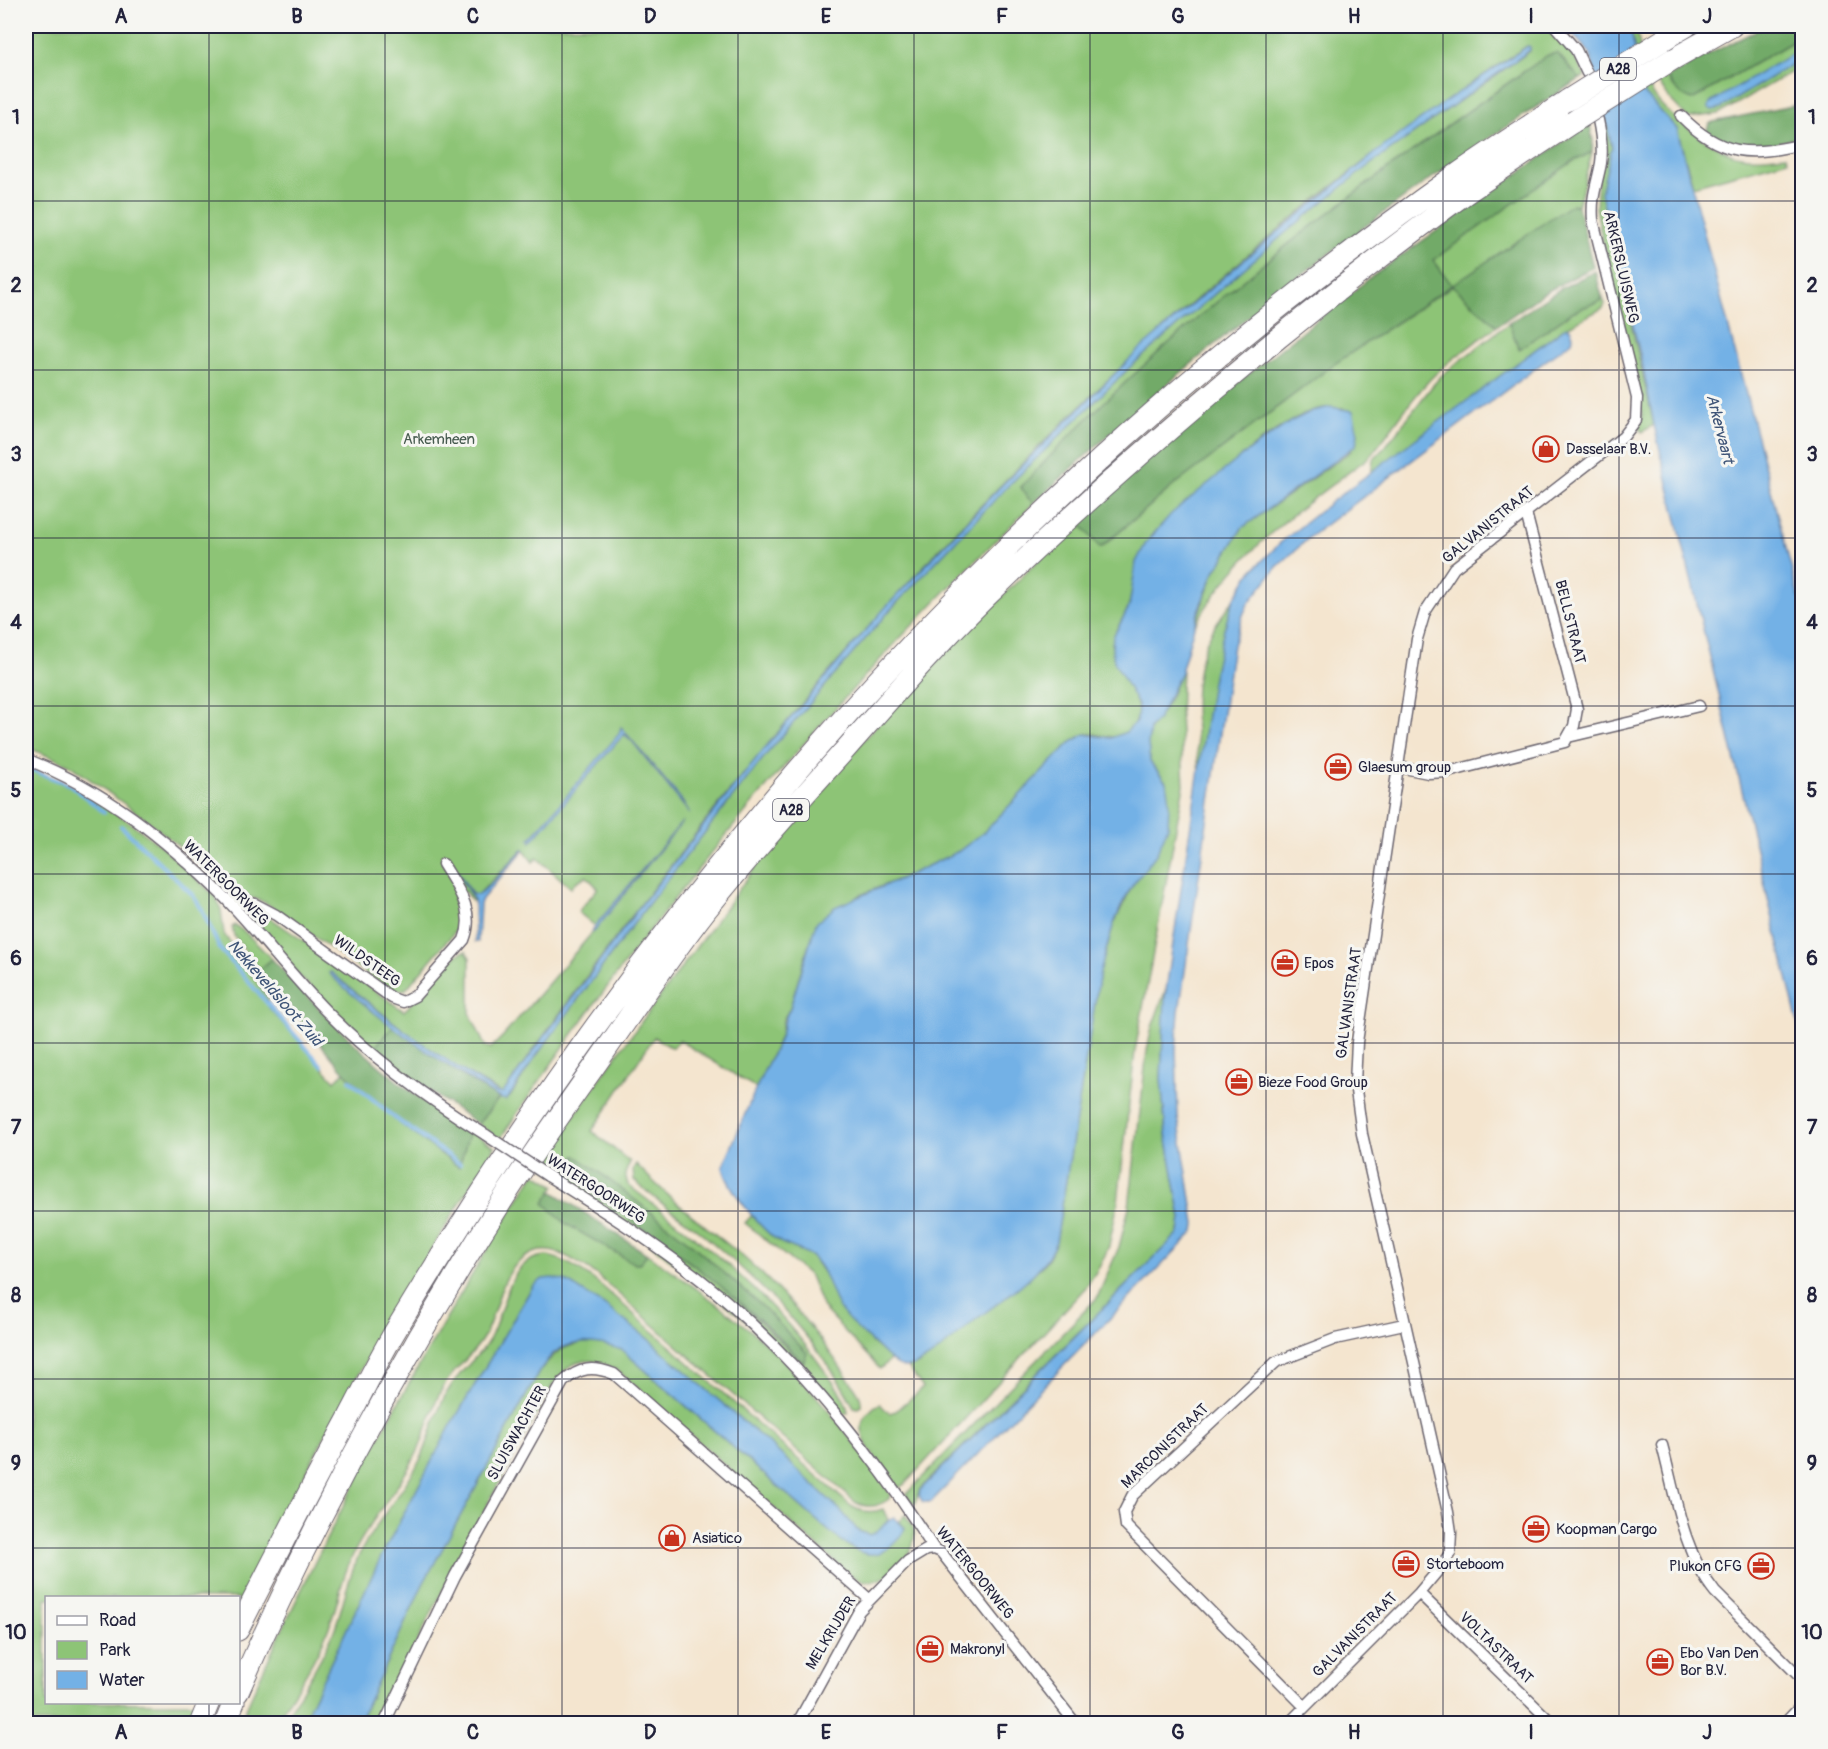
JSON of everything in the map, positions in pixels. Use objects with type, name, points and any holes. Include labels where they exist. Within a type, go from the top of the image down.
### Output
[{"type":"highway","name":"A28","points":[[240,1626],[311,1487],[394,1333],[491,1175],[558,1077],[635,972],[774,798],[878,681],[972,583],[1079,479],[1198,375],[1343,258],[1460,172],[1568,100],[1687,26]]},
{"type":"highway","name":"A28","points":[[240,1688],[297,1563],[374,1415],[508,1191],[645,993],[722,892],[921,666],[983,600],[1097,492],[1205,398],[1346,283],[1467,193],[1573,122],[1673,59],[1732,26]]},
{"type":"highway","points":[[200,1724],[207,1704]]},
{"type":"highway","points":[[225,1724],[233,1704]]},
{"type":"street","points":[[1555,26],[1576,50],[1587,73]]},
{"type":"street","points":[[1681,116],[1706,139],[1737,150],[1771,152],[1803,144]]},
{"type":"street","name":"ARKERSLUISWEG","points":[[1598,120],[1602,138],[1602,157],[1593,195],[1593,220],[1637,398],[1636,420]]},
{"type":"street","name":"GALVANISTRAAT","points":[[1288,1724],[1419,1593],[1450,1553],[1451,1532],[1448,1512],[1362,1134],[1355,1083],[1357,1042],[1417,639],[1425,612],[1454,568],[1623,437],[1636,420]]},
{"type":"street","name":"BELLSTRAAT","points":[[1527,513],[1577,709],[1574,726],[1568,737]]},
{"type":"street","points":[[1399,767],[1428,773],[1448,772],[1565,742],[1568,737],[1699,706]]},
{"type":"street","name":"WATERGOORWEG","points":[[26,759],[59,772],[122,808],[171,848],[226,899],[301,984],[380,1060],[441,1107],[691,1273],[770,1341],[846,1425],[898,1495],[934,1549],[941,1552],[1076,1724]]},
{"type":"street","name":"WILDSTEEG","points":[[226,899],[255,904],[276,915],[392,998],[403,1002],[415,996],[464,940],[468,931],[469,919],[464,899],[442,864]]},
{"type":"street","name":"MARCONISTRAAT","points":[[1304,1706],[1126,1526],[1124,1512],[1132,1496],[1276,1362],[1335,1339],[1404,1324]]},
{"type":"street","name":"SLUISWACHTER","points":[[384,1724],[455,1576],[563,1382],[585,1368],[614,1374],[868,1599]]},
{"type":"street","points":[[1662,1445],[1688,1542],[1703,1577],[1715,1592],[1803,1679]]},
{"type":"street","name":"MELKRIJDER","points":[[797,1724],[847,1629],[868,1599],[908,1561],[926,1550],[934,1549]]},
{"type":"street","name":"VOLTASTRAAT","points":[[1419,1593],[1554,1724]]},
{"type":"street","points":[[1784,1724],[1803,1704]]},
{"type":"green space","name":"Arkemheen","points":[[26,26],[1547,26],[1543,30],[1563,41],[1585,76],[1580,79],[1557,53],[1548,55],[1409,154],[1272,257],[1142,367],[1080,426],[1021,487],[1034,503],[888,651],[818,728],[684,887],[620,969],[500,1139],[478,1124],[499,1098],[510,1097],[534,1059],[646,907],[765,756],[890,610],[1007,487],[1129,368],[1285,233],[1364,169],[1530,51],[1530,47],[1527,46],[1377,152],[1233,267],[1097,390],[966,521],[842,657],[723,799],[611,944],[501,1093],[420,1043],[330,972],[393,1027],[374,1048],[299,976],[250,918],[249,912],[253,909],[259,910],[404,1011],[451,960],[466,951],[470,958],[470,1013],[485,1046],[491,1048],[592,933],[611,907],[595,926],[578,912],[598,888],[586,876],[571,888],[537,858],[533,862],[523,849],[472,901],[464,891],[453,898],[461,917],[458,928],[406,989],[393,992],[269,905],[227,891],[191,856],[147,820],[68,764],[26,747]]},
{"type":"green space","points":[[1630,26],[1636,26],[1650,88],[1664,108],[1675,118],[1714,145],[1736,155],[1767,157],[1786,155],[1788,160],[1693,186],[1677,129],[1643,92]]},
{"type":"green space","points":[[1765,26],[1802,26],[1802,36],[1692,100],[1677,91],[1667,77],[1691,63]]},
{"type":"green space","points":[[1802,36],[1802,48],[1709,105],[1713,110],[1721,108],[1802,58],[1802,66],[1718,114],[1688,118],[1668,97],[1658,82],[1667,77],[1671,85],[1692,100]]},
{"type":"green space","points":[[1557,53],[1580,79],[1436,175],[1297,278],[1163,388],[1034,503],[1027,497],[1021,487],[1142,367],[1206,311],[1272,257],[1409,154],[1548,55]]},
{"type":"green space","points":[[1802,104],[1802,137],[1764,145],[1743,145],[1706,132],[1709,124],[1713,122]]},
{"type":"green space","points":[[1605,116],[1612,147],[1622,282],[1654,425],[1642,432],[1639,428],[1642,416],[1641,407],[1596,207],[1602,118]]},
{"type":"green space","points":[[1590,125],[1593,141],[1592,152],[1572,162],[1433,260],[1452,285],[1333,365],[1173,486],[1100,548],[1078,521],[1192,419],[1371,277]]},
{"type":"green space","points":[[1592,152],[1578,206],[1575,204],[1452,285],[1497,326],[1450,361],[1433,377],[1417,394],[1368,458],[1317,495],[1270,534],[1228,577],[1193,629],[1214,573],[1242,528],[1351,451],[1343,408],[1311,411],[1272,433],[1186,502],[1155,532],[1144,548],[1130,602],[1113,639],[1116,661],[1137,705],[1138,714],[1129,730],[1123,735],[1112,737],[1086,734],[1078,738],[1070,743],[984,832],[959,851],[858,896],[809,944],[790,1008],[783,1020],[781,1035],[756,1088],[679,1040],[672,1048],[654,1037],[592,1131],[630,1162],[625,1174],[628,1185],[735,1271],[784,1319],[840,1392],[848,1413],[843,1414],[789,1355],[603,1206],[540,1165],[611,1063],[762,858],[899,699],[1078,521],[1101,548],[1173,486],[1333,365],[1452,286],[1433,259],[1572,162]],"holes":[[[575,1156],[690,1243],[763,1307],[806,1353],[803,1363],[724,1288],[565,1174]]]},
{"type":"green space","points":[[1572,204],[1578,206],[1593,267],[1544,293],[1497,326],[1452,285]]},
{"type":"green space","points":[[1595,271],[1602,296],[1600,301],[1572,312],[1519,349],[1509,323],[1560,289]]},
{"type":"green space","points":[[1602,296],[1605,304],[1603,308],[1563,329],[1371,473],[1373,459],[1443,374],[1509,323],[1519,349],[1572,312],[1600,301]]},
{"type":"green space","points":[[1234,599],[1217,664],[1199,773],[1195,717],[1197,679],[1206,643]]},
{"type":"green space","points":[[1182,668],[1180,715],[1184,785],[1135,1051],[1118,1202],[1109,1246],[1100,1266],[1086,1287],[899,1488],[870,1451],[862,1430],[863,1421],[878,1404],[889,1413],[896,1411],[923,1388],[908,1367],[919,1364],[931,1355],[1041,1267],[1056,1242],[1100,972],[1113,926],[1132,886],[1166,782],[1150,762],[1148,744],[1150,728],[1171,696]]},
{"type":"green space","points":[[26,766],[89,795],[131,823],[162,847],[216,897],[221,910],[224,934],[268,998],[269,1008],[335,1081],[344,1072],[395,1120],[458,1166],[470,1131],[495,1147],[425,1260],[358,1375],[296,1492],[240,1610],[240,1596],[45,1596],[45,1704],[198,1704],[189,1723],[26,1723]]},
{"type":"green space","points":[[235,925],[272,959],[259,970],[234,936],[232,927]]},
{"type":"green space","points":[[272,959],[317,1007],[389,1075],[442,1114],[470,1131],[459,1167],[395,1120],[344,1072],[259,970]]},
{"type":"green space","points":[[1166,989],[1161,1078],[1166,1134],[1181,1218],[1179,1233],[920,1489],[914,1505],[906,1494],[1097,1298],[1119,1247],[1129,1207],[1147,1050],[1152,1027]]},
{"type":"green space","points":[[393,1027],[499,1098],[478,1124],[421,1085],[374,1048]]},
{"type":"green space","points":[[576,1156],[690,1243],[763,1307],[807,1353],[803,1363],[777,1336],[720,1285],[659,1239],[564,1174]]},
{"type":"green space","points":[[636,1164],[673,1200],[755,1267],[797,1311],[853,1385],[860,1398],[861,1406],[854,1407],[823,1357],[765,1290],[699,1231],[634,1180],[633,1169]]},
{"type":"green space","points":[[535,1173],[555,1186],[552,1191],[639,1264],[647,1254],[707,1296],[764,1342],[832,1414],[890,1494],[889,1499],[872,1506],[864,1506],[855,1502],[597,1275],[564,1255],[546,1251],[536,1252],[517,1263],[510,1272],[483,1338],[440,1392],[416,1455],[367,1529],[353,1555],[327,1632],[296,1690],[275,1723],[239,1724],[305,1582],[377,1442],[453,1306]]},
{"type":"green space","points":[[552,1191],[647,1254],[639,1264],[635,1264],[566,1224],[544,1203]]},
{"type":"green space","points":[[752,1215],[777,1240],[814,1259],[872,1343],[891,1359],[880,1369],[823,1308],[810,1276],[745,1223]]},
{"type":"green space","points":[[547,1256],[569,1264],[602,1286],[851,1506],[867,1512],[883,1509],[888,1520],[878,1532],[870,1535],[858,1531],[841,1511],[775,1449],[647,1338],[604,1305],[566,1281],[543,1279],[533,1286],[450,1427],[384,1551],[302,1723],[282,1724],[328,1645],[352,1571],[361,1551],[420,1460],[444,1397],[453,1382],[489,1340],[515,1276],[533,1259]]},
{"type":"green space","points":[[586,1342],[604,1343],[622,1350],[829,1531],[854,1550],[905,1528],[899,1521],[905,1515],[914,1531],[912,1547],[907,1556],[895,1570],[880,1579],[866,1581],[850,1575],[623,1375],[597,1362],[575,1364],[568,1368],[552,1386],[484,1511],[379,1723],[358,1724],[423,1584],[539,1372],[559,1351]]},
{"type":"water","name":"Arkervaart","points":[[1565,26],[1630,26],[1643,92],[1677,129],[1799,598],[1802,597],[1802,1040],[1654,425],[1642,363],[1601,193],[1612,147],[1590,53]]},
{"type":"water","points":[[1528,46],[1530,50],[1364,169],[1285,233],[1129,368],[1007,487],[890,610],[765,756],[646,907],[534,1059],[507,1100],[501,1099],[402,1034],[329,973],[331,972],[433,1051],[498,1093],[503,1093],[641,905],[759,755],[885,608],[999,488],[1139,350],[1251,254],[1383,147]]},
{"type":"water","points":[[1802,48],[1802,58],[1721,108],[1712,110],[1708,108],[1710,103]]},
{"type":"water","points":[[1567,326],[1572,333],[1572,341],[1311,536],[1277,567],[1248,604],[1233,645],[1179,1012],[1176,1050],[1178,1117],[1195,1224],[1194,1232],[931,1502],[923,1502],[919,1496],[920,1490],[1179,1233],[1181,1218],[1166,1134],[1161,1078],[1165,997],[1212,682],[1224,629],[1234,599],[1250,573],[1280,543],[1335,499]]},
{"type":"water","points":[[1331,407],[1353,411],[1358,434],[1356,445],[1242,528],[1214,573],[1200,606],[1181,672],[1158,719],[1150,728],[1148,744],[1150,762],[1166,782],[1169,801],[1168,827],[1157,853],[1123,902],[1113,926],[1100,972],[1056,1242],[1041,1265],[1009,1295],[930,1357],[911,1366],[900,1366],[888,1358],[845,1316],[821,1268],[813,1258],[780,1242],[755,1219],[731,1186],[723,1167],[754,1092],[778,1042],[816,923],[835,907],[959,851],[984,832],[1070,743],[1085,734],[1111,738],[1126,732],[1137,721],[1138,705],[1114,661],[1112,648],[1113,637],[1129,607],[1136,562],[1146,543],[1171,514],[1243,455],[1290,422],[1312,411]]},
{"type":"water","points":[[621,727],[680,798],[690,814],[624,734],[531,842],[530,839],[619,734]]},
{"type":"water","points":[[683,821],[594,932],[592,932],[595,926]]},
{"type":"water","points":[[523,849],[482,899],[478,942],[475,942],[474,900],[452,865],[472,894],[478,895]]},
{"type":"water","points":[[543,1279],[566,1281],[604,1305],[647,1338],[775,1449],[841,1511],[858,1531],[870,1535],[894,1518],[905,1528],[897,1540],[882,1552],[866,1554],[858,1551],[829,1531],[622,1350],[587,1342],[570,1345],[554,1353],[539,1372],[423,1584],[358,1723],[302,1723],[384,1551],[450,1427],[533,1286]]},
{"type":"waterway","name":"Nekkeveldsloot Zuid","points":[[26,768],[70,785],[104,812]]},
{"type":"waterway","name":"Nekkeveldsloot Zuid","points":[[121,826],[192,894],[220,949],[322,1066]]},
{"type":"waterway","name":"Nekkeveldsloot Zuid","points":[[350,1080],[396,1119],[460,1164]]},
{"type":"place","name":"Dasselaar B.V.","points":[[1546,449]]},
{"type":"place","name":"Glaesum group","points":[[1338,767]]},
{"type":"place","name":"Epos","points":[[1285,963]]},
{"type":"place","name":"Bieze Food Group","points":[[1239,1082]]},
{"type":"place","name":"Koopman Cargo","points":[[1536,1529]]},
{"type":"place","name":"Asiatico","points":[[672,1538]]},
{"type":"place","name":"Storteboom","points":[[1406,1564]]},
{"type":"place","name":"Plukon CFG","points":[[1761,1566]]},
{"type":"place","name":"Makronyl","points":[[930,1649]]},
{"type":"place","name":"Ebo Van Den Bor B.V.","points":[[1660,1662]]}]
